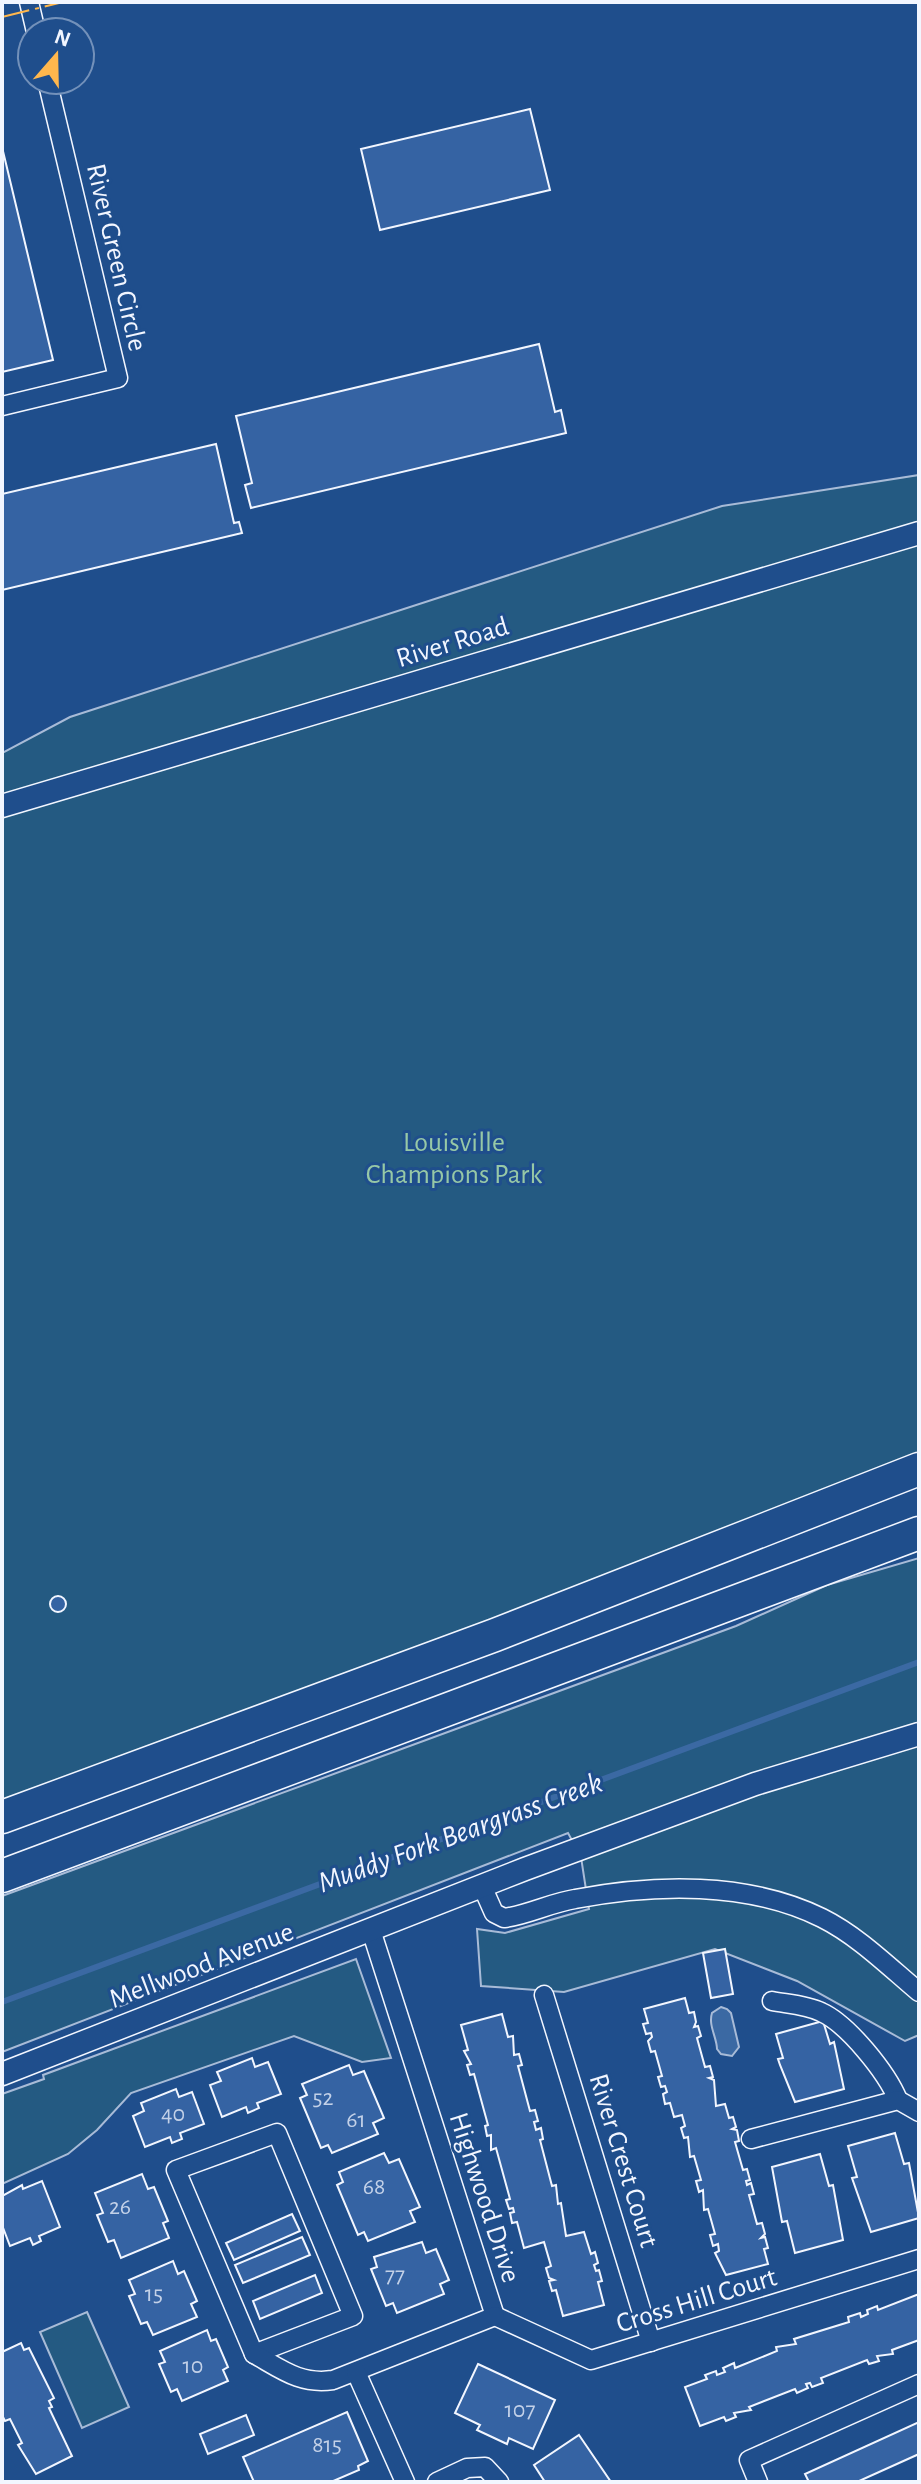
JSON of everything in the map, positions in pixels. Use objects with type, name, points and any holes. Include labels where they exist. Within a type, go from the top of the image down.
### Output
[{"type":"highway","points":[[2,1817],[509,1629],[919,1469]]},
{"type":"highway","points":[[2,1876],[919,1533]]},
{"type":"street","name":"River Green Circle","points":[[2,406],[118,378],[51,96]]},
{"type":"street","name":"River Road","points":[[2,806],[919,533]]},
{"type":"street","name":"Mellwood Avenue","points":[[2,2074],[482,1886],[755,1784],[919,1734]]},
{"type":"street","points":[[482,1886],[494,1913],[504,1918],[573,1899],[637,1890],[697,1889],[784,1903],[821,1917],[849,1934],[919,1992]]},
{"type":"street","name":"Highwood Drive","points":[[254,2354],[295,2378],[314,2383],[356,2372],[495,2316],[371,1930]]},
{"type":"street","name":"River Crest Court","points":[[544,1995],[651,2342]]},
{"type":"street","points":[[772,2001],[817,2009],[835,2019],[891,2082],[898,2100],[919,2112]]},
{"type":"street","points":[[751,2139],[898,2100]]},
{"type":"street","points":[[277,2133],[353,2316],[254,2354],[176,2170],[277,2133]]},
{"type":"street","name":"Cross Hill Court","points":[[495,2316],[591,2360],[919,2259]]},
{"type":"street","points":[[356,2372],[405,2482]]},
{"type":"street","points":[[758,2482],[749,2460],[919,2384]]},
{"type":"street","points":[[437,2482],[467,2468],[485,2467],[499,2482]]},
{"type":"green space","name":"Louisville Champions Park","points":[[919,475],[919,1461],[2,1814],[2,753],[70,717],[722,506]]},
{"type":"green space","points":[[919,1558],[919,2035],[905,2041],[797,1981],[715,1949],[564,1992],[481,1986],[477,1929],[505,1933],[589,1909],[581,1857],[568,1833],[2,2052],[2,1896],[736,1626],[827,1585]]},
{"type":"green space","points":[[356,1959],[391,2058],[362,2062],[294,2036],[131,2093],[97,2130],[68,2154],[2,2184],[2,2094],[44,2079],[43,2075]]},
{"type":"green space","points":[[87,2312],[129,2407],[82,2428],[40,2332]]},
{"type":"shaded area","points":[[721,2007],[731,2013],[739,2047],[732,2056],[721,2054],[717,2049],[712,2027],[712,2013]]},
{"type":"building","points":[[530,109],[550,190],[380,230],[361,149]]},
{"type":"building","points":[[2,147],[53,360],[2,372]]},
{"type":"building","points":[[539,344],[555,412],[561,410],[566,433],[251,508],[245,485],[252,483],[236,416]]},
{"type":"building","points":[[216,444],[234,523],[239,522],[242,533],[2,590],[2,494]]},
{"type":"building","points":[[55,1596],[61,1596],[66,1604],[64,1610],[55,1612],[50,1607],[50,1601]]},
{"type":"building","points":[[725,1949],[733,1994],[711,1998],[703,1953]]},
{"type":"building","points":[[685,1998],[689,2013],[694,2012],[694,2027],[698,2026],[701,2036],[697,2038],[705,2067],[710,2066],[713,2077],[709,2078],[714,2080],[716,2106],[725,2104],[729,2118],[733,2117],[736,2127],[732,2129],[737,2130],[739,2141],[735,2142],[743,2170],[747,2169],[750,2180],[746,2181],[747,2185],[751,2183],[754,2194],[749,2195],[757,2224],[762,2223],[765,2234],[761,2238],[765,2237],[768,2248],[764,2249],[768,2264],[726,2275],[715,2253],[719,2251],[718,2244],[713,2246],[710,2235],[715,2234],[708,2209],[704,2210],[703,2190],[699,2192],[696,2181],[701,2180],[694,2156],[690,2157],[688,2137],[684,2138],[681,2128],[685,2126],[682,2115],[674,2117],[670,2103],[665,2104],[663,2094],[667,2092],[665,2086],[661,2087],[658,2077],[662,2076],[655,2051],[651,2052],[648,2041],[651,2033],[646,2034],[643,2024],[648,2023],[644,2009]]},
{"type":"building","points":[[502,2014],[508,2037],[513,2036],[514,2055],[519,2054],[522,2065],[518,2066],[530,2111],[535,2110],[538,2121],[534,2122],[536,2130],[541,2128],[543,2139],[540,2140],[552,2186],[556,2185],[558,2204],[561,2203],[566,2236],[584,2232],[591,2254],[595,2252],[598,2263],[594,2265],[602,2281],[598,2282],[604,2305],[563,2316],[556,2290],[552,2291],[549,2281],[554,2280],[549,2278],[546,2268],[551,2266],[544,2242],[524,2248],[517,2222],[512,2223],[510,2213],[514,2212],[513,2208],[509,2209],[506,2200],[510,2199],[496,2148],[491,2150],[491,2135],[487,2136],[485,2126],[488,2125],[474,2074],[470,2075],[467,2065],[471,2064],[464,2051],[468,2050],[461,2025]]},
{"type":"building","points":[[823,2021],[830,2044],[834,2042],[844,2089],[795,2102],[778,2059],[783,2058],[776,2034]]},
{"type":"building","points":[[252,2058],[255,2067],[268,2062],[281,2094],[257,2103],[259,2108],[248,2113],[246,2107],[222,2117],[210,2085],[221,2081],[217,2072]]},
{"type":"building","points":[[349,2065],[353,2075],[364,2071],[384,2118],[373,2123],[378,2134],[332,2153],[328,2145],[321,2148],[300,2098],[307,2095],[302,2084]]},
{"type":"building","points":[[176,2089],[179,2097],[192,2092],[204,2124],[180,2133],[182,2139],[172,2143],[170,2137],[145,2147],[133,2116],[144,2111],[141,2103]]},
{"type":"building","points":[[895,2133],[904,2164],[909,2163],[919,2218],[871,2232],[852,2178],[857,2177],[848,2146]]},
{"type":"building","points":[[384,2153],[389,2163],[399,2159],[420,2207],[410,2211],[415,2222],[368,2241],[364,2232],[358,2235],[337,2185],[343,2182],[339,2172]]},
{"type":"building","points":[[820,2154],[829,2186],[833,2185],[843,2240],[795,2253],[787,2221],[782,2222],[772,2167]]},
{"type":"building","points":[[142,2174],[148,2189],[154,2187],[168,2221],[163,2223],[169,2238],[121,2258],[114,2240],[108,2242],[97,2215],[103,2213],[95,2193]]},
{"type":"building","points":[[42,2181],[60,2227],[39,2236],[41,2241],[33,2245],[30,2238],[10,2246],[2,2225],[2,2196],[22,2185],[23,2189]]},
{"type":"building","points":[[292,2214],[300,2231],[234,2260],[226,2243]]},
{"type":"building","points":[[302,2237],[310,2255],[243,2283],[235,2265]]},
{"type":"building","points":[[422,2242],[426,2253],[436,2249],[449,2280],[440,2284],[444,2294],[397,2313],[393,2303],[386,2306],[371,2269],[377,2267],[374,2257]]},
{"type":"building","points":[[173,2261],[178,2274],[184,2271],[197,2301],[191,2304],[197,2317],[153,2335],[147,2322],[141,2324],[129,2296],[135,2294],[129,2280]]},
{"type":"building","points":[[315,2275],[322,2293],[260,2319],[253,2301]]},
{"type":"building","points":[[919,2294],[919,2340],[892,2350],[893,2354],[877,2356],[879,2361],[869,2364],[867,2360],[821,2378],[823,2383],[812,2387],[810,2383],[806,2384],[808,2388],[797,2393],[795,2389],[749,2407],[751,2410],[734,2413],[736,2417],[726,2421],[724,2417],[700,2426],[685,2387],[707,2379],[705,2375],[725,2372],[723,2368],[734,2363],[735,2368],[777,2351],[776,2347],[796,2344],[794,2339],[849,2322],[848,2317],[860,2313],[861,2317],[877,2306],[878,2310]]},
{"type":"building","points":[[207,2330],[211,2341],[216,2339],[228,2367],[223,2370],[228,2381],[182,2401],[177,2389],[171,2392],[159,2364],[165,2362],[160,2351]]},
{"type":"building","points":[[21,2343],[24,2350],[29,2348],[54,2398],[49,2401],[52,2407],[49,2408],[72,2456],[36,2474],[18,2445],[22,2443],[10,2419],[5,2421],[2,2415],[2,2352]]},
{"type":"building","points":[[478,2364],[555,2400],[533,2449],[509,2438],[507,2444],[477,2430],[480,2425],[455,2413]]},
{"type":"building","points":[[347,2412],[368,2461],[358,2466],[359,2470],[331,2482],[254,2482],[243,2457]]},
{"type":"building","points":[[246,2415],[254,2435],[208,2454],[200,2434]]},
{"type":"building","points":[[919,2422],[919,2454],[857,2482],[809,2482],[805,2474]]},
{"type":"building","points":[[579,2435],[611,2482],[545,2482],[534,2465]]},
{"type":"waterway","name":"Muddy Fork Beargrass Creek","points":[[2,2002],[919,1662]]},
{"type":"power","points":[[2,17],[63,2]]}]
